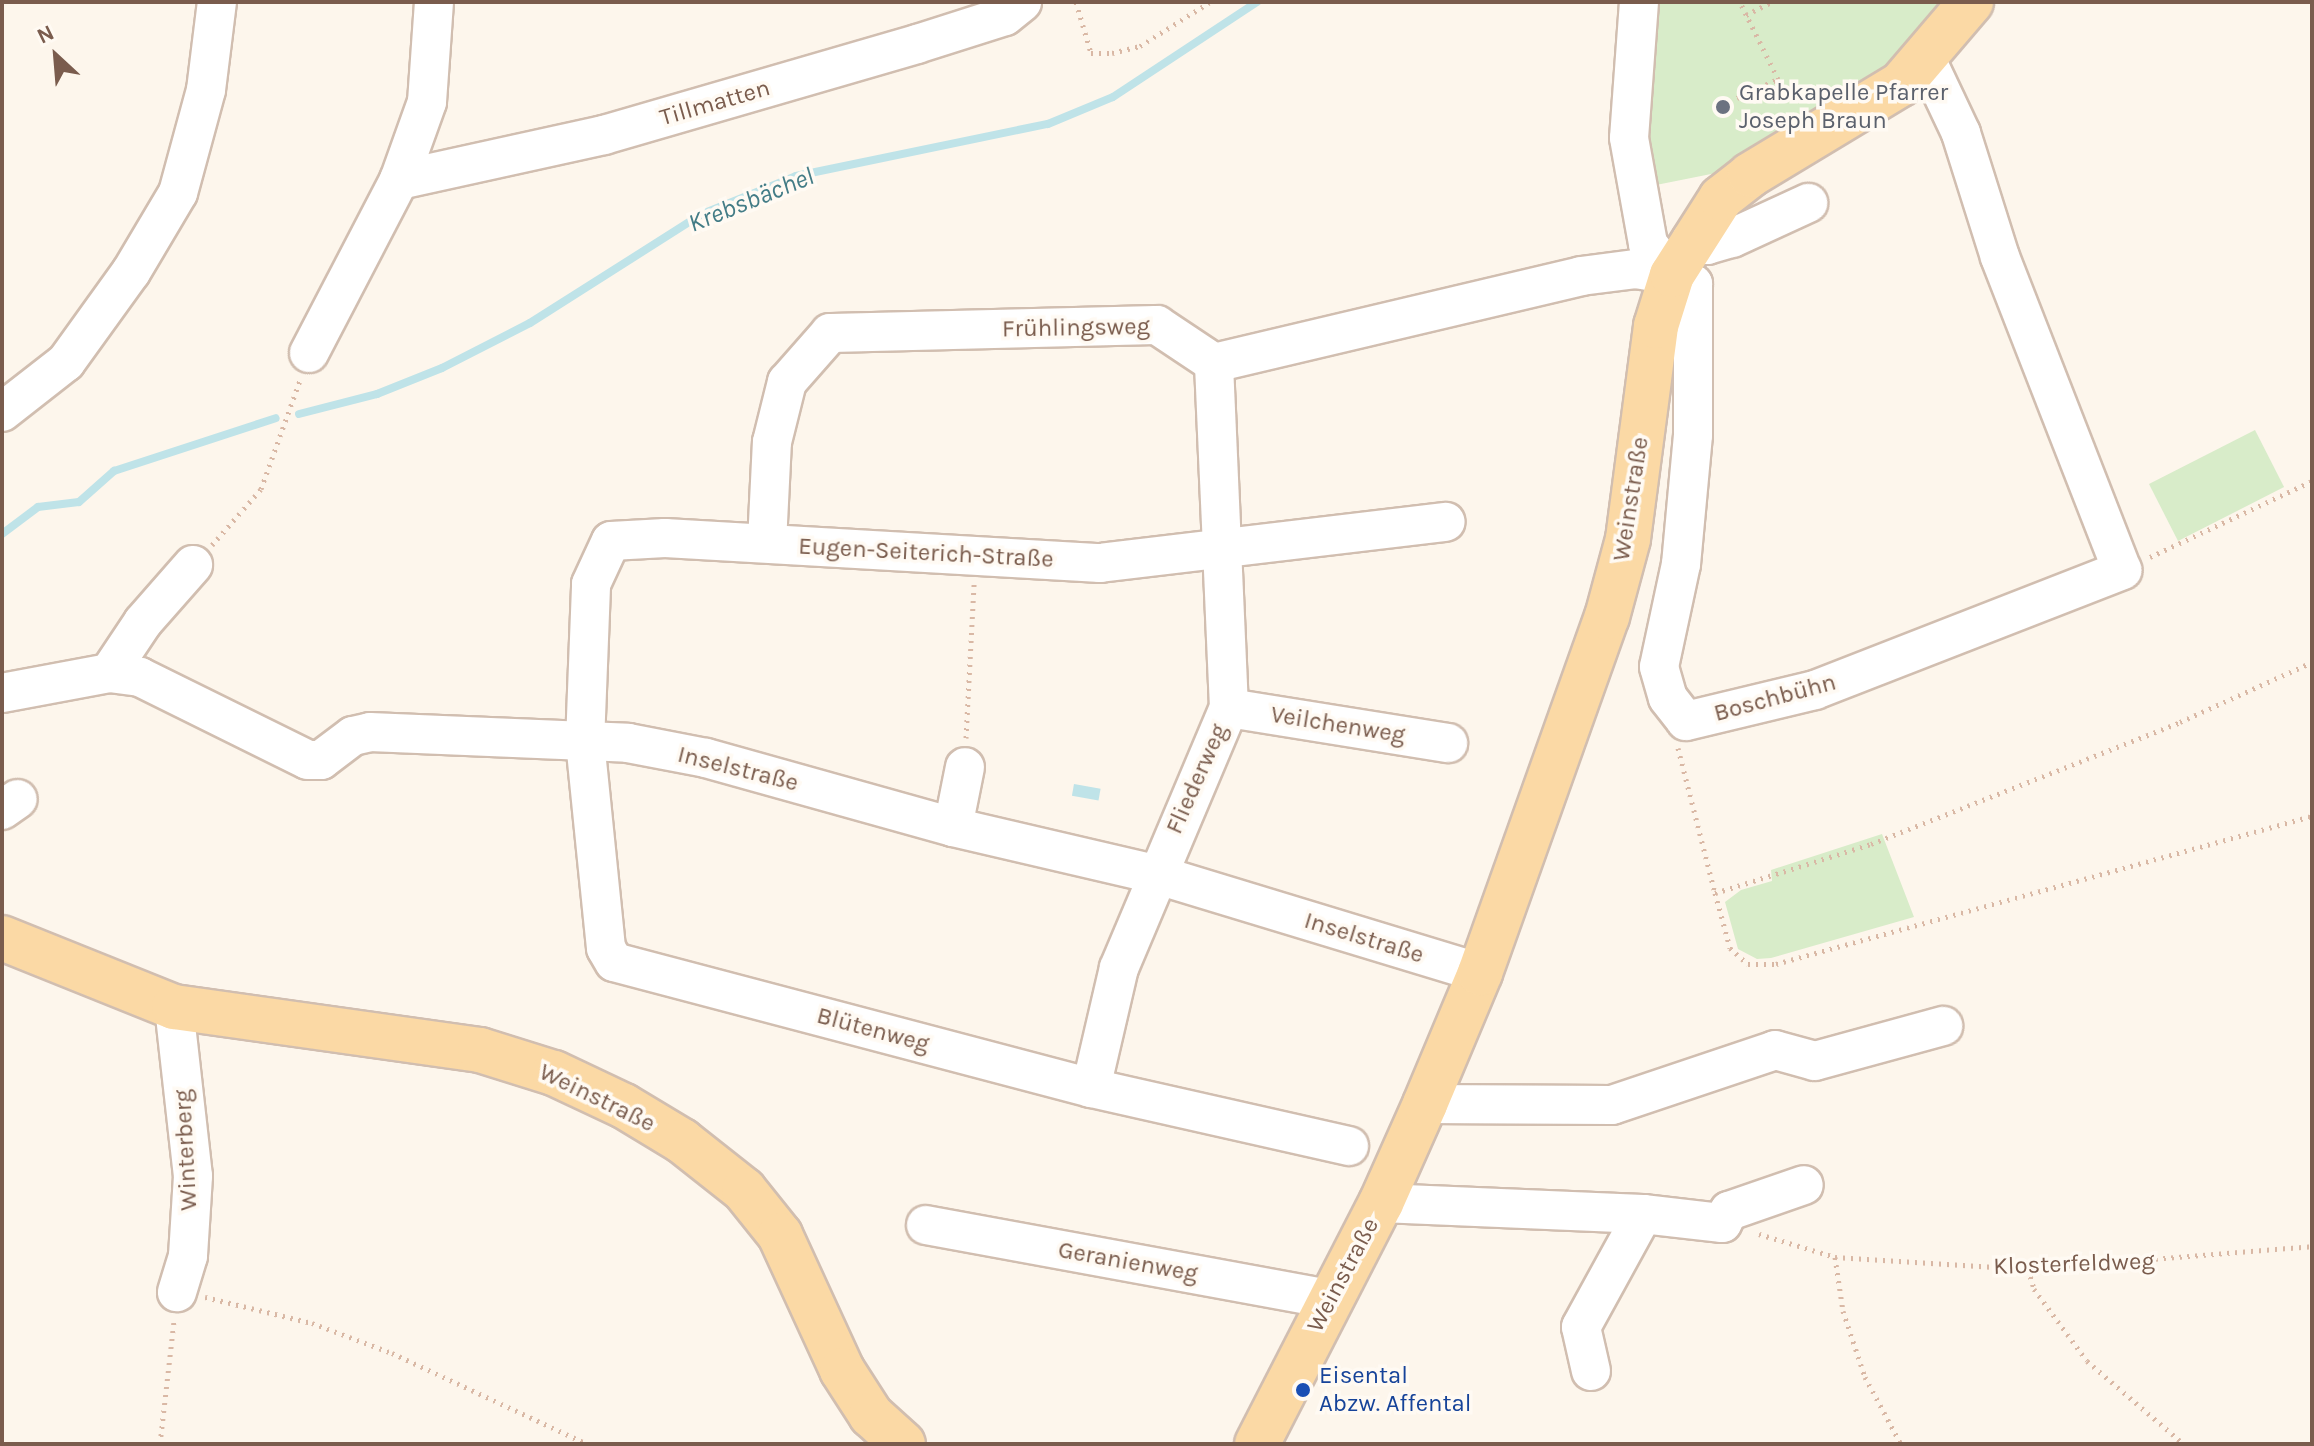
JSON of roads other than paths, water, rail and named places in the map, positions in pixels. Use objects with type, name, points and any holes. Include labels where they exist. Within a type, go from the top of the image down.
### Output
[{"type":"main road","name":"Weinstraße","points":[[1257,1444],[1381,1203],[1480,973],[1607,617],[1628,539],[1656,326],[1682,257],[1721,198],[1750,175],[1901,84],[1926,59],[1971,2]]},
{"type":"main road","name":"Weinstraße","points":[[2,938],[174,1007],[480,1050],[554,1073],[624,1106],[682,1141],[744,1190],[780,1235],[842,1370],[871,1415],[903,1444]]},
{"type":"street","points":[[2,412],[66,362],[131,272],[178,193],[206,90],[217,2]]},
{"type":"street","points":[[309,353],[399,180],[427,102],[434,2]]},
{"type":"street","name":"Tillmatten","points":[[399,180],[604,135],[917,44],[1005,16],[1022,2]]},
{"type":"street","points":[[1639,2],[1629,138],[1648,244],[1682,257]]},
{"type":"street","name":"Boschbühn","points":[[1682,257],[1693,284],[1693,435],[1681,564],[1659,667],[1668,698],[1686,721],[1815,690],[2122,570],[2000,257],[1961,133],[1926,59]]},
{"type":"street","points":[[1214,363],[1581,276],[1635,269],[1682,257],[1808,203]]},
{"type":"street","name":"Frühlingsweg","points":[[767,543],[772,442],[787,382],[830,333],[1157,325],[1214,363]]},
{"type":"street","name":"Fliederweg","points":[[1091,1088],[1119,968],[1155,874],[1229,708],[1214,363]]},
{"type":"street","name":"Eugen-Seiterich-Straße","points":[[585,743],[591,584],[611,541],[767,543],[975,558],[1100,563],[1222,552],[1446,522]]},
{"type":"street","points":[[109,673],[143,622],[193,565]]},
{"type":"street","name":"Inselstraße","points":[[2,693],[109,673],[140,677],[308,760],[321,760],[353,736],[370,732],[628,743],[706,758],[953,827],[1155,874],[1480,973]]},
{"type":"street","name":"Veilchenweg","points":[[1229,708],[1448,743]]},
{"type":"street","name":"Blütenweg","points":[[585,743],[606,948],[614,962],[1091,1088],[1349,1146]]},
{"type":"street","points":[[953,827],[965,767]]},
{"type":"street","name":"Winterberg","points":[[174,1007],[193,1176],[188,1256],[177,1292]]},
{"type":"street","points":[[1425,1104],[1612,1105],[1775,1050],[1815,1061],[1943,1026]]},
{"type":"street","points":[[1381,1203],[1643,1214],[1722,1223],[1729,1211],[1804,1185]]},
{"type":"street","points":[[1591,1371],[1581,1327],[1643,1214]]},
{"type":"street","name":"Geranienweg","points":[[926,1225],[1330,1299]]},
{"type":"water","points":[[1074,784],[1101,789],[1099,801],[1072,796]]},
{"type":"waterway","name":"Krebsbächel","points":[[299,414],[377,394],[442,368],[530,323],[702,214],[796,176],[1048,124],[1113,97],[1257,2]]},
{"type":"waterway","name":"Krebsbächel","points":[[2,534],[38,507],[79,502],[114,471],[276,418]]},
{"type":"place","name":"Grabkapelle Pfarrer Joseph Braun","points":[[1723,107]]},
{"type":"place","name":"Eisental Abzw. Affental","points":[[1303,1390]]}]
